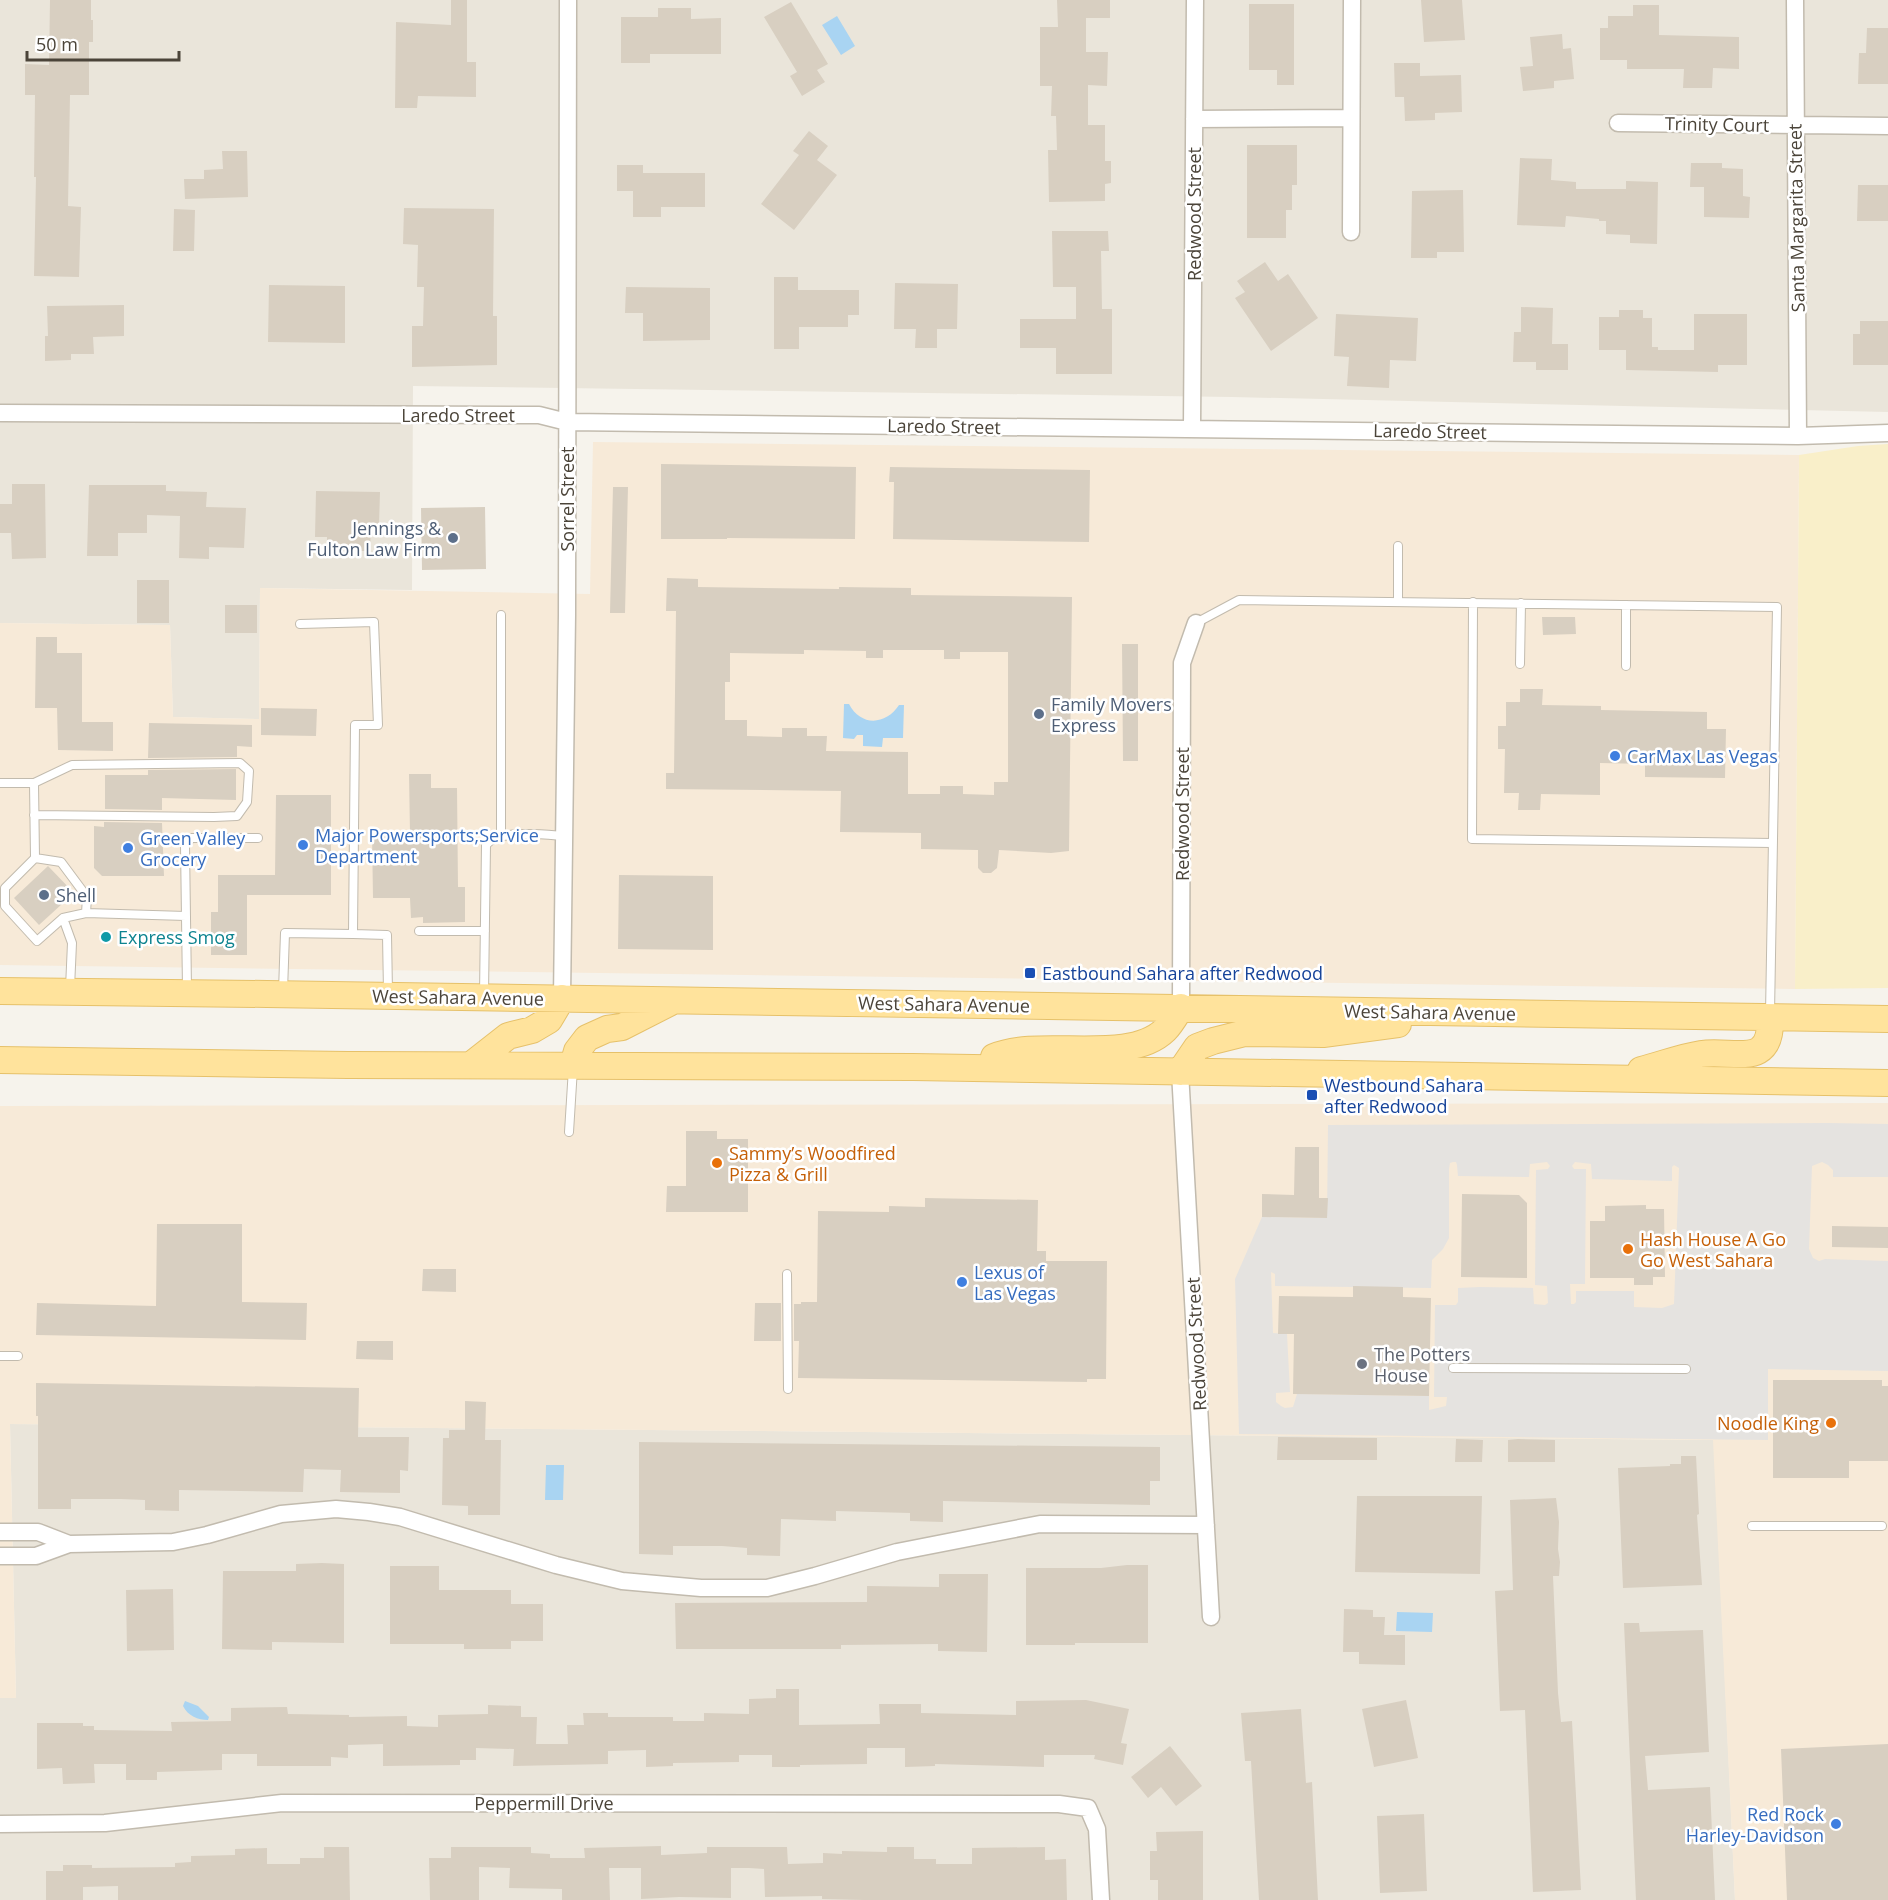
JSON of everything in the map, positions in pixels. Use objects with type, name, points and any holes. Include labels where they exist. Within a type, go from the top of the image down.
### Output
[{"type":"main road","name":"West Sahara Avenue","points":[[0,991],[1888,1019]]},
{"type":"main road","points":[[471,1065],[508,1036],[532,1030],[549,1020],[562,998]]},
{"type":"main road","points":[[573,1065],[577,1051],[587,1038],[607,1029],[622,1027],[674,1000]]},
{"type":"main road","points":[[968,1068],[1002,1053],[1130,1048],[1149,1040],[1164,1030],[1181,1007]]},
{"type":"main road","points":[[1180,1072],[1197,1047],[1245,1033],[1323,1034],[1478,1012]]},
{"type":"main road","points":[[1612,1078],[1702,1054],[1749,1054],[1766,1043],[1770,1035],[1770,1017]]},
{"type":"main road","points":[[0,1060],[968,1068],[1888,1083]]},
{"type":"street","name":"Sorrel Street","points":[[562,998],[565,836],[568,0]]},
{"type":"street","name":"Redwood Street","points":[[1192,429],[1195,0]]},
{"type":"street","points":[[1351,232],[1352,0]]},
{"type":"street","name":"Santa Margarita Street","points":[[1795,0],[1798,436]]},
{"type":"street","points":[[1194,119],[1351,118]]},
{"type":"street","name":"Trinity Court","points":[[1618,123],[1888,126]]},
{"type":"street","name":"Laredo Street","points":[[0,413],[539,415],[567,422],[1798,436],[1888,433]]},
{"type":"street","name":"Redwood Street","points":[[1181,1007],[1182,663],[1196,623]]},
{"type":"street","name":"Redwood Street","points":[[1180,1072],[1211,1617]]},
{"type":"street","points":[[0,1556],[36,1556],[69,1544],[173,1542],[281,1514],[336,1509],[400,1518],[622,1581],[701,1588],[767,1588],[897,1552],[1040,1524],[1206,1525]]},
{"type":"street","points":[[0,1532],[38,1532],[69,1544]]},
{"type":"street","name":"Peppermill Drive","points":[[0,1824],[105,1823],[282,1803],[1059,1804],[1088,1808],[1097,1829],[1101,1900]]},
{"type":"lane","points":[[1398,546],[1398,601]]},
{"type":"lane","points":[[1196,623],[1239,600],[1777,607],[1770,1017]]},
{"type":"lane","points":[[1473,602],[1473,839],[1773,843]]},
{"type":"lane","points":[[1520,664],[1521,603]]},
{"type":"lane","points":[[1626,604],[1626,666]]},
{"type":"lane","points":[[501,615],[501,836]]},
{"type":"lane","points":[[300,624],[374,622],[378,725],[355,725],[353,934]]},
{"type":"lane","points":[[0,783],[34,783],[72,765],[240,763],[249,771],[247,802],[237,816],[34,815]]},
{"type":"lane","points":[[34,783],[35,858],[2,888],[5,906],[38,941],[63,918],[86,913],[186,916]]},
{"type":"lane","points":[[484,997],[486,845],[494,837],[501,836],[565,836]]},
{"type":"lane","points":[[187,993],[185,846],[191,838],[258,838]]},
{"type":"lane","points":[[35,858],[61,862],[87,897],[86,913]]},
{"type":"lane","points":[[63,918],[72,943],[70,992]]},
{"type":"lane","points":[[419,931],[485,931]]},
{"type":"lane","points":[[283,994],[285,933],[353,934],[387,935],[388,996]]},
{"type":"lane","points":[[569,1132],[573,1065]]},
{"type":"lane","points":[[787,1274],[788,1389]]},
{"type":"lane","points":[[0,1356],[18,1356]]},
{"type":"lane","points":[[1453,1368],[1686,1369]]},
{"type":"lane","points":[[1752,1526],[1882,1526]]},
{"type":"shaded area","points":[[0,0],[1888,0],[1888,412],[1232,397],[413,386],[412,590],[260,588],[259,719],[173,717],[170,625],[0,623]]},
{"type":"shaded area","points":[[593,442],[1799,455],[1795,989],[0,965],[0,623],[170,625],[173,717],[259,719],[260,588],[590,594]]},
{"type":"shaded area","points":[[1888,1103],[1888,1900],[1735,1900],[1713,1440],[10,1424],[16,1698],[0,1698],[0,1106]]},
{"type":"shaded area","points":[[1888,1124],[1888,1177],[1833,1177],[1833,1170],[1828,1165],[1822,1162],[1812,1166],[1809,1249],[1813,1258],[1819,1261],[1825,1259],[1888,1261],[1888,1371],[1768,1369],[1768,1440],[1239,1434],[1235,1279],[1262,1217],[1327,1218],[1328,1125]],"holes":[[[1456,1162],[1458,1176],[1529,1177],[1530,1164],[1547,1162],[1550,1166],[1548,1169],[1536,1170],[1535,1285],[1547,1286],[1548,1303],[1534,1304],[1533,1288],[1480,1287],[1458,1288],[1456,1305],[1435,1305],[1434,1397],[1447,1397],[1446,1406],[1429,1410],[1429,1396],[1297,1394],[1293,1407],[1281,1406],[1276,1402],[1276,1393],[1290,1392],[1287,1334],[1273,1333],[1271,1272],[1275,1274],[1275,1286],[1431,1288],[1432,1260],[1443,1249],[1449,1238],[1449,1169],[1450,1163]],[[1575,1162],[1591,1164],[1592,1179],[1672,1181],[1672,1167],[1674,1165],[1679,1168],[1674,1304],[1662,1308],[1634,1307],[1634,1291],[1576,1291],[1576,1302],[1571,1304],[1570,1284],[1585,1284],[1586,1169],[1574,1169],[1572,1166]]]},
{"type":"shaded area","points":[[10,1424],[1714,1440],[1735,1900],[0,1900],[0,1698],[16,1697]]},
{"type":"sand","points":[[1888,444],[1888,988],[1795,989],[1799,455]]},
{"type":"water","points":[[837,16],[855,46],[841,55],[822,25]]},
{"type":"water","points":[[844,704],[849,704],[860,717],[874,721],[887,717],[899,705],[904,705],[903,738],[883,738],[882,747],[863,746],[863,735],[857,735],[854,739],[843,738]]},
{"type":"water","points":[[546,1465],[564,1465],[563,1500],[545,1500]]},
{"type":"water","points":[[1397,1612],[1433,1613],[1432,1632],[1396,1631]]},
{"type":"water","points":[[185,1701],[198,1706],[209,1717],[208,1720],[190,1715],[183,1706]]},
{"type":"building","points":[[50,0],[91,0],[93,42],[89,42],[89,95],[70,95],[68,206],[81,207],[79,277],[34,276],[35,95],[25,95],[25,64],[49,65]]},
{"type":"building","points":[[451,0],[467,0],[467,62],[476,62],[476,97],[418,96],[417,108],[395,108],[396,22],[451,25]]},
{"type":"building","points":[[1057,0],[1110,0],[1110,18],[1086,18],[1086,52],[1108,52],[1107,86],[1088,85],[1088,125],[1105,125],[1105,161],[1111,161],[1111,183],[1105,184],[1105,201],[1049,202],[1048,150],[1057,150],[1056,116],[1051,116],[1052,86],[1040,86],[1040,27],[1058,27]]},
{"type":"building","points":[[1421,0],[1462,0],[1465,40],[1424,42]]},
{"type":"building","points":[[791,2],[828,64],[817,70],[825,82],[802,96],[790,76],[797,72],[764,17]]},
{"type":"building","points":[[1249,4],[1294,4],[1294,85],[1277,85],[1277,70],[1249,70]]},
{"type":"building","points":[[1633,5],[1659,5],[1659,35],[1739,37],[1739,69],[1713,68],[1712,88],[1683,88],[1684,69],[1627,69],[1627,60],[1600,60],[1600,28],[1608,28],[1608,16],[1633,16]]},
{"type":"building","points":[[658,8],[691,8],[691,19],[721,18],[721,54],[650,54],[650,63],[621,63],[621,17],[658,17]]},
{"type":"building","points":[[1867,28],[1888,28],[1888,84],[1858,84],[1859,53],[1866,53]]},
{"type":"building","points":[[1562,34],[1563,49],[1571,48],[1574,79],[1554,81],[1554,88],[1523,91],[1520,67],[1533,66],[1530,37]]},
{"type":"building","points":[[1394,63],[1420,63],[1420,76],[1461,75],[1462,112],[1435,113],[1435,120],[1405,121],[1404,97],[1395,97]]},
{"type":"building","points":[[809,131],[828,146],[817,160],[837,175],[794,230],[761,204],[799,155],[793,151]]},
{"type":"building","points":[[1247,145],[1297,145],[1297,185],[1292,185],[1292,210],[1286,210],[1286,238],[1247,238]]},
{"type":"building","points":[[222,151],[247,151],[248,197],[185,199],[184,179],[204,179],[204,170],[223,169]]},
{"type":"building","points":[[1520,158],[1552,159],[1551,180],[1576,182],[1576,189],[1626,189],[1626,181],[1658,182],[1657,244],[1630,243],[1630,235],[1606,234],[1606,221],[1599,221],[1599,219],[1566,216],[1565,227],[1517,225]]},
{"type":"building","points":[[1691,163],[1722,163],[1722,168],[1743,169],[1743,196],[1750,197],[1749,218],[1704,217],[1704,187],[1690,187]]},
{"type":"building","points":[[617,165],[643,165],[643,173],[705,173],[705,207],[661,207],[661,217],[633,217],[633,191],[617,191]]},
{"type":"building","points":[[1858,185],[1888,185],[1888,221],[1857,221]]},
{"type":"building","points":[[1463,190],[1464,252],[1437,252],[1437,258],[1411,258],[1412,191]]},
{"type":"building","points":[[404,208],[494,209],[493,316],[497,316],[497,365],[412,367],[412,326],[423,326],[424,287],[417,287],[418,245],[403,244]]},
{"type":"building","points":[[174,209],[195,210],[194,251],[173,251]]},
{"type":"building","points":[[1052,231],[1108,231],[1109,251],[1101,251],[1102,309],[1112,309],[1112,374],[1056,374],[1056,348],[1020,348],[1020,319],[1076,319],[1076,287],[1053,287]]},
{"type":"building","points":[[1265,262],[1278,281],[1288,274],[1318,318],[1271,351],[1235,298],[1245,292],[1237,281]]},
{"type":"building","points":[[774,277],[798,277],[798,290],[859,290],[859,315],[848,315],[848,327],[799,327],[799,349],[774,349]]},
{"type":"building","points":[[895,283],[958,284],[957,329],[937,329],[937,348],[915,348],[916,329],[894,329]]},
{"type":"building","points":[[269,285],[345,286],[345,343],[268,342]]},
{"type":"building","points":[[626,287],[710,288],[710,340],[643,341],[643,313],[625,313]]},
{"type":"building","points":[[124,305],[124,336],[93,337],[94,354],[71,354],[71,360],[45,361],[45,336],[48,336],[47,306]]},
{"type":"building","points":[[1521,307],[1553,308],[1552,344],[1568,344],[1568,370],[1536,370],[1536,362],[1513,362],[1514,332],[1521,332]]},
{"type":"building","points":[[1619,310],[1643,310],[1643,318],[1652,318],[1652,347],[1658,347],[1658,350],[1694,350],[1694,314],[1747,314],[1747,365],[1718,365],[1718,372],[1626,370],[1626,350],[1599,350],[1599,317],[1619,317]]},
{"type":"building","points":[[1336,314],[1418,318],[1416,361],[1390,360],[1389,388],[1347,386],[1349,357],[1334,356]]},
{"type":"building","points":[[1860,321],[1888,321],[1888,365],[1853,365],[1853,334],[1860,334]]},
{"type":"building","points":[[661,464],[856,467],[855,539],[661,539]]},
{"type":"building","points":[[890,467],[1090,470],[1089,542],[893,539],[894,482],[889,482]]},
{"type":"building","points":[[12,484],[45,484],[46,558],[12,559],[11,533],[0,533],[0,504],[12,504]]},
{"type":"building","points":[[89,485],[166,485],[166,491],[207,492],[206,507],[246,508],[244,548],[209,547],[209,559],[179,558],[180,516],[147,515],[147,533],[118,533],[118,556],[87,556]]},
{"type":"building","points":[[613,487],[628,487],[625,613],[610,613]]},
{"type":"building","points":[[316,491],[380,492],[379,525],[371,525],[370,551],[327,551],[327,537],[315,537]]},
{"type":"building","name":"Jennings & Fulton Law Firm","points":[[485,507],[486,569],[422,570],[421,508]]},
{"type":"building","name":"Family Movers Express","points":[[667,578],[698,579],[698,587],[911,588],[911,595],[1072,597],[1069,851],[1051,853],[999,850],[997,868],[991,873],[983,873],[978,868],[978,850],[921,849],[921,833],[840,832],[841,791],[666,789],[666,773],[674,773],[676,611],[666,611]],"holes":[[[804,650],[866,651],[866,658],[883,658],[883,650],[944,650],[944,659],[960,659],[960,652],[1008,652],[1008,782],[994,782],[994,795],[963,794],[963,786],[940,786],[940,794],[908,794],[908,752],[826,751],[827,736],[807,736],[807,728],[782,728],[782,737],[747,736],[747,720],[725,720],[725,682],[730,682],[730,653],[804,654]]]},
{"type":"building","points":[[137,580],[169,580],[169,623],[137,623]]},
{"type":"building","points":[[225,605],[257,605],[257,633],[225,633]]},
{"type":"building","points":[[1542,617],[1575,617],[1576,634],[1543,635]]},
{"type":"building","points":[[36,637],[57,637],[57,653],[82,653],[82,722],[113,722],[113,751],[58,750],[57,708],[35,708]]},
{"type":"building","points":[[1122,644],[1138,644],[1138,761],[1123,761]]},
{"type":"building","name":"CarMax Las Vegas","points":[[1520,689],[1543,689],[1542,705],[1601,706],[1601,710],[1707,712],[1707,729],[1726,729],[1725,778],[1645,777],[1645,764],[1600,763],[1600,795],[1541,794],[1540,810],[1518,810],[1519,793],[1504,793],[1505,749],[1498,749],[1498,726],[1506,726],[1506,702],[1520,702]]},
{"type":"building","points":[[261,708],[317,709],[316,736],[261,735]]},
{"type":"building","points":[[149,723],[252,725],[252,747],[237,746],[237,757],[148,758]]},
{"type":"building","points":[[236,769],[236,800],[162,798],[162,810],[105,809],[105,775],[148,775],[148,770]]},
{"type":"building","points":[[409,774],[431,774],[431,788],[457,788],[458,887],[465,887],[465,922],[423,923],[423,917],[411,918],[410,898],[373,898],[372,833],[410,833]]},
{"type":"building","name":"Major Powersports;Service Department","points":[[276,795],[331,795],[331,895],[247,895],[247,955],[211,955],[211,912],[218,912],[218,875],[275,875]]},
{"type":"building","name":"Green Valley Grocery","points":[[104,822],[162,823],[164,876],[102,876],[94,868],[94,826],[104,827]]},
{"type":"building","points":[[48,866],[74,893],[39,925],[14,898]]},
{"type":"building","points":[[619,875],[713,876],[713,950],[618,949]]},
{"type":"building","name":"Sammy’s Woodfired Pizza & Grill","points":[[686,1131],[717,1131],[717,1139],[748,1139],[748,1212],[666,1212],[667,1186],[686,1186]]},
{"type":"building","points":[[1295,1147],[1319,1147],[1319,1198],[1328,1198],[1327,1218],[1262,1217],[1262,1194],[1294,1195]]},
{"type":"building","points":[[1462,1194],[1519,1195],[1527,1203],[1527,1278],[1461,1277]]},
{"type":"building","name":"Lexus of Las Vegas","points":[[925,1198],[1038,1200],[1037,1251],[1046,1251],[1046,1261],[1107,1261],[1106,1379],[1087,1379],[1087,1382],[798,1378],[799,1341],[794,1341],[794,1304],[817,1302],[818,1211],[889,1212],[889,1206],[925,1207]]},
{"type":"building","name":"Hash House A Go Go West Sahara","points":[[1646,1205],[1646,1209],[1664,1209],[1665,1277],[1653,1277],[1653,1285],[1634,1285],[1634,1278],[1590,1278],[1590,1221],[1605,1221],[1605,1206]]},
{"type":"building","points":[[157,1224],[242,1224],[242,1302],[307,1303],[306,1340],[36,1335],[37,1303],[156,1306]]},
{"type":"building","points":[[1832,1226],[1888,1227],[1888,1248],[1832,1247]]},
{"type":"building","points":[[423,1269],[456,1269],[456,1292],[422,1291]]},
{"type":"building","name":"The Potters House","points":[[1353,1286],[1403,1287],[1403,1297],[1431,1298],[1429,1396],[1293,1394],[1294,1334],[1278,1334],[1279,1296],[1353,1297]]},
{"type":"building","points":[[755,1303],[781,1303],[781,1341],[754,1341]]},
{"type":"building","points":[[357,1341],[393,1341],[393,1360],[356,1359]]},
{"type":"building","name":"Noodle King","points":[[1773,1380],[1882,1380],[1882,1386],[1888,1386],[1888,1461],[1849,1461],[1849,1478],[1773,1478]]},
{"type":"building","points":[[36,1383],[359,1388],[358,1437],[409,1437],[408,1471],[400,1470],[400,1493],[340,1492],[341,1470],[304,1469],[303,1492],[179,1490],[179,1511],[145,1510],[145,1500],[121,1499],[71,1499],[71,1509],[38,1509]]},
{"type":"building","points":[[465,1401],[486,1402],[485,1440],[501,1440],[500,1515],[468,1515],[468,1506],[442,1505],[443,1438],[449,1438],[449,1430],[465,1430]]},
{"type":"building","points":[[1278,1437],[1377,1438],[1377,1460],[1277,1460]]},
{"type":"building","points":[[1456,1439],[1483,1440],[1482,1462],[1455,1462]]},
{"type":"building","points":[[1508,1440],[1555,1440],[1555,1462],[1508,1462]]},
{"type":"building","points":[[639,1442],[1160,1447],[1160,1481],[1150,1481],[1150,1505],[943,1501],[943,1522],[910,1521],[910,1513],[836,1511],[836,1521],[781,1519],[780,1556],[747,1555],[747,1548],[722,1546],[673,1546],[673,1555],[639,1554]]},
{"type":"building","points":[[1681,1456],[1696,1456],[1702,1585],[1623,1588],[1618,1468],[1681,1464]]},
{"type":"building","points":[[1357,1496],[1482,1496],[1480,1574],[1355,1572]]},
{"type":"building","points":[[1556,1498],[1560,1562],[1559,1576],[1553,1576],[1558,1693],[1561,1722],[1572,1721],[1581,1890],[1533,1892],[1525,1710],[1500,1711],[1495,1591],[1513,1590],[1510,1500]]},
{"type":"building","points":[[296,1564],[344,1564],[344,1643],[272,1642],[272,1650],[222,1649],[223,1571],[296,1571]]},
{"type":"building","points":[[1148,1565],[1148,1643],[1026,1645],[1026,1568],[1101,1568]]},
{"type":"building","points":[[390,1566],[439,1566],[439,1590],[511,1590],[511,1604],[543,1604],[543,1641],[511,1641],[511,1649],[464,1649],[464,1644],[390,1644]]},
{"type":"building","points":[[939,1574],[988,1574],[987,1652],[938,1651],[938,1644],[841,1645],[841,1649],[676,1649],[675,1603],[867,1602],[867,1586],[939,1587]]},
{"type":"building","points":[[173,1589],[174,1650],[127,1651],[126,1590]]},
{"type":"building","points":[[1344,1609],[1373,1610],[1373,1617],[1385,1617],[1384,1635],[1405,1635],[1405,1665],[1359,1664],[1359,1652],[1343,1652]]},
{"type":"building","points":[[1624,1623],[1639,1623],[1640,1632],[1703,1630],[1709,1752],[1645,1756],[1648,1790],[1710,1787],[1715,1900],[1636,1900]]},
{"type":"building","points":[[776,1689],[799,1689],[799,1725],[880,1724],[879,1704],[921,1704],[921,1713],[1016,1715],[1016,1701],[1086,1700],[1129,1709],[1121,1743],[1127,1744],[1123,1765],[1094,1759],[1095,1755],[1044,1755],[1044,1767],[935,1764],[935,1766],[905,1767],[905,1748],[867,1748],[867,1764],[800,1765],[800,1767],[772,1767],[772,1755],[739,1755],[739,1762],[673,1763],[673,1766],[646,1767],[646,1750],[608,1751],[608,1764],[513,1766],[514,1749],[476,1748],[476,1760],[460,1760],[460,1765],[383,1766],[383,1744],[348,1745],[348,1758],[331,1757],[331,1766],[257,1766],[257,1754],[222,1754],[222,1770],[157,1772],[157,1780],[126,1780],[126,1764],[94,1764],[95,1783],[63,1784],[62,1768],[37,1769],[37,1723],[83,1723],[83,1726],[94,1726],[94,1730],[172,1731],[171,1722],[231,1721],[231,1708],[287,1707],[288,1714],[349,1715],[349,1717],[407,1716],[407,1726],[438,1727],[438,1715],[488,1714],[488,1705],[521,1706],[521,1717],[537,1717],[536,1744],[568,1744],[567,1725],[584,1725],[583,1713],[608,1713],[608,1717],[673,1717],[673,1721],[704,1721],[704,1713],[749,1714],[749,1699],[776,1698]]},
{"type":"building","points":[[1406,1700],[1418,1758],[1374,1767],[1362,1709]]},
{"type":"building","points":[[1301,1709],[1306,1783],[1312,1782],[1318,1900],[1259,1900],[1251,1761],[1245,1761],[1241,1713]]},
{"type":"building","name":"Red Rock Harley-Davidson","points":[[1888,1744],[1888,1900],[1787,1900],[1781,1749]]},
{"type":"building","points":[[1170,1746],[1202,1786],[1176,1806],[1161,1787],[1148,1798],[1131,1777]]},
{"type":"building","points":[[1424,1814],[1427,1891],[1380,1893],[1377,1816]]},
{"type":"building","points":[[1203,1831],[1203,1900],[1158,1900],[1158,1880],[1150,1880],[1150,1851],[1157,1851],[1156,1832]]},
{"type":"building","points":[[661,1846],[661,1855],[707,1853],[707,1847],[787,1847],[788,1864],[823,1863],[823,1853],[887,1852],[887,1847],[914,1847],[914,1859],[936,1859],[936,1864],[972,1864],[972,1848],[1045,1847],[1045,1860],[1066,1859],[1067,1900],[864,1900],[822,1899],[822,1896],[765,1897],[764,1869],[749,1868],[731,1868],[731,1898],[641,1899],[641,1868],[609,1868],[610,1900],[562,1900],[562,1889],[509,1888],[510,1868],[479,1867],[479,1900],[430,1900],[429,1858],[451,1858],[451,1847],[531,1847],[531,1853],[550,1854],[550,1858],[585,1858],[584,1848]]},
{"type":"building","points":[[324,1847],[349,1847],[350,1900],[118,1900],[118,1886],[83,1887],[83,1900],[46,1900],[46,1871],[63,1871],[63,1865],[92,1865],[92,1868],[175,1867],[175,1863],[191,1862],[191,1856],[235,1855],[235,1849],[267,1848],[267,1864],[300,1864],[300,1858],[324,1858]]},
{"type":"place","name":"Jennings & Fulton Law Firm","points":[[453,538]]},
{"type":"place","name":"Family Movers Express","points":[[1039,714]]},
{"type":"place","name":"CarMax Las Vegas","points":[[1615,756]]},
{"type":"place","name":"Major Powersports;Service Department","points":[[303,845]]},
{"type":"place","name":"Green Valley Grocery","points":[[128,848]]},
{"type":"place","name":"Shell","points":[[44,895]]},
{"type":"place","name":"Express Smog","points":[[106,937]]},
{"type":"place","name":"Eastbound Sahara after Redwood","points":[[1030,973]]},
{"type":"place","name":"Westbound Sahara after Redwood","points":[[1312,1095]]},
{"type":"place","name":"Sammy’s Woodfired Pizza & Grill","points":[[717,1163]]},
{"type":"place","name":"Hash House A Go Go West Sahara","points":[[1628,1249]]},
{"type":"place","name":"Lexus of Las Vegas","points":[[962,1282]]},
{"type":"place","name":"The Potters House","points":[[1362,1364]]},
{"type":"place","name":"Noodle King","points":[[1831,1423]]},
{"type":"place","name":"Red Rock Harley-Davidson","points":[[1836,1824]]}]
